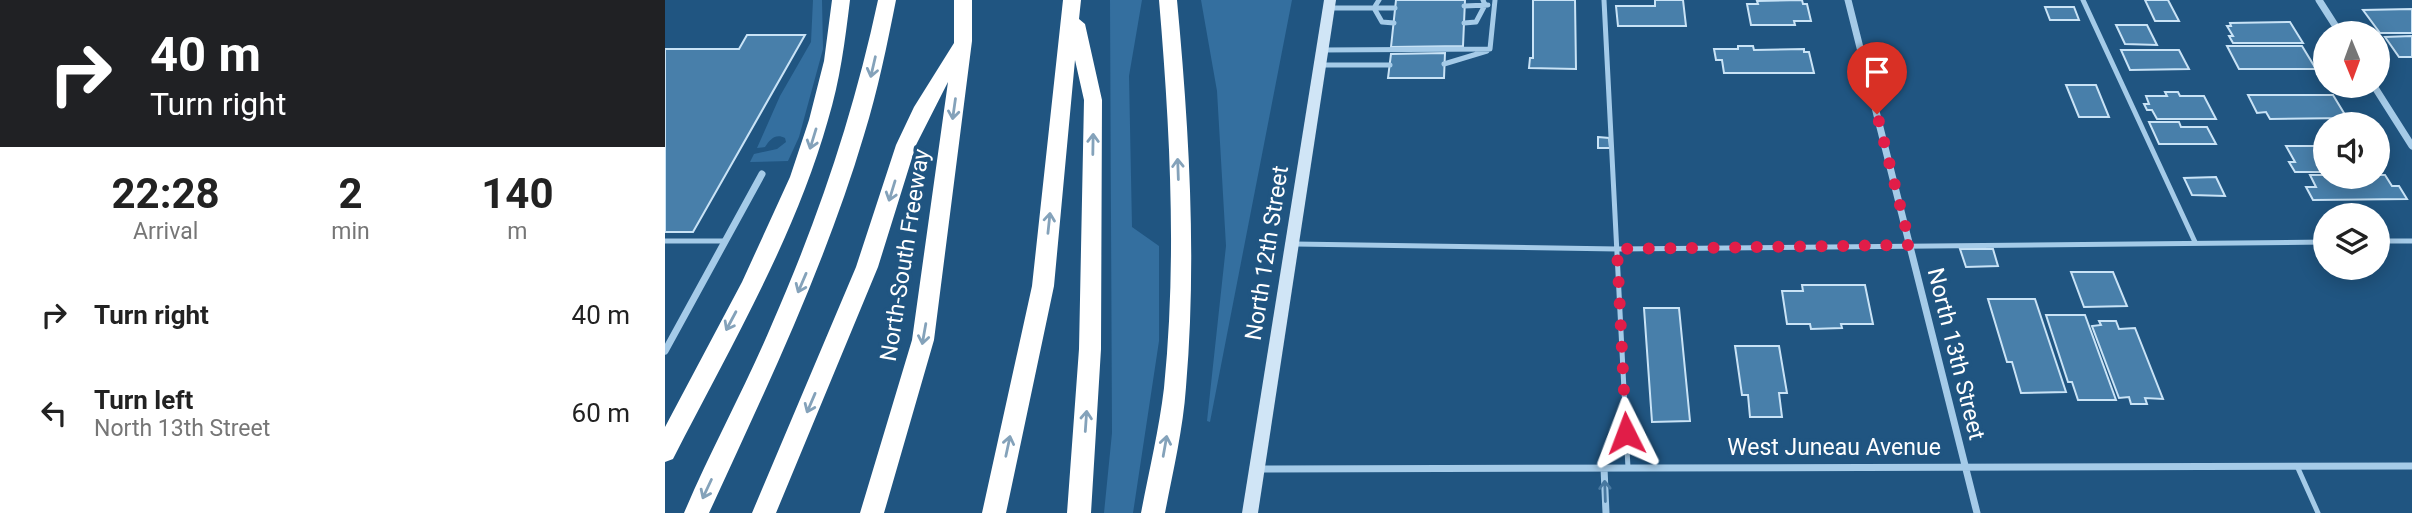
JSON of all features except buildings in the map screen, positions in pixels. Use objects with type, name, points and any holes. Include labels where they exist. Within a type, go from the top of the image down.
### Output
[{"type":"highway","points":[[665,451],[794,194],[828,88],[841,0]]},
{"type":"highway","points":[[696,513],[785,323],[831,207],[867,92],[887,0]]},
{"type":"highway","name":"North-South Freeway","points":[[872,513],[923,340],[963,41],[963,0]]},
{"type":"highway","points":[[1153,513],[1174,389],[1181,251],[1175,77],[1168,0]]},
{"type":"highway","points":[[994,513],[1043,286],[1072,3]]},
{"type":"highway","points":[[1072,3],[1093,100],[1090,349],[1079,513]]},
{"type":"highway","points":[[764,513],[867,267],[906,145],[921,112],[963,41]]},
{"type":"street","name":"North 13th Street","points":[[1848,0],[1977,513]]},
{"type":"street","points":[[2319,0],[2332,21]]},
{"type":"street","name":"North 12th Street","points":[[1250,513],[1330,4]]},
{"type":"street","points":[[2382,98],[2412,146]]},
{"type":"street","points":[[665,351],[762,174]]},
{"type":"street","name":"West Juneau Avenue","points":[[1257,469],[2412,466]]},
{"type":"street","points":[[1604,468],[1606,513]]},
{"type":"lane","points":[[1374,8],[1380,0]]},
{"type":"lane","points":[[1604,0],[1628,468]]},
{"type":"lane","points":[[2083,0],[2195,242]]},
{"type":"lane","points":[[1464,23],[1476,22],[1484,3]]},
{"type":"lane","points":[[1464,6],[1495,3],[1490,49]]},
{"type":"lane","points":[[1330,4],[1395,8]]},
{"type":"lane","points":[[1374,8],[1383,22],[1394,23]]},
{"type":"lane","points":[[1321,58],[1490,49]]},
{"type":"lane","points":[[1444,64],[1471,58],[1490,49]]},
{"type":"lane","points":[[1321,58],[1389,65]]},
{"type":"lane","points":[[665,241],[725,241]]},
{"type":"lane","points":[[2390,241],[2412,241]]},
{"type":"lane","points":[[1291,244],[1617,249],[2313,242]]},
{"type":"lane","points":[[2297,466],[2318,513]]},
{"type":"shaded area","points":[[813,0],[822,0],[823,49],[799,137],[788,161],[750,162],[754,154],[777,149],[786,142],[785,138],[776,137],[765,147],[757,148],[780,96],[811,42]]},
{"type":"shaded area","points":[[1110,0],[1142,0],[1129,76],[1132,227],[1159,246],[1159,341],[1133,513],[1104,513],[1112,433]]},
{"type":"shaded area","points":[[1201,0],[1292,0],[1210,422],[1207,421],[1226,246],[1217,91]]},
{"type":"route","points":[[1626,433],[1617,249],[1910,245],[1877,114]]}]
